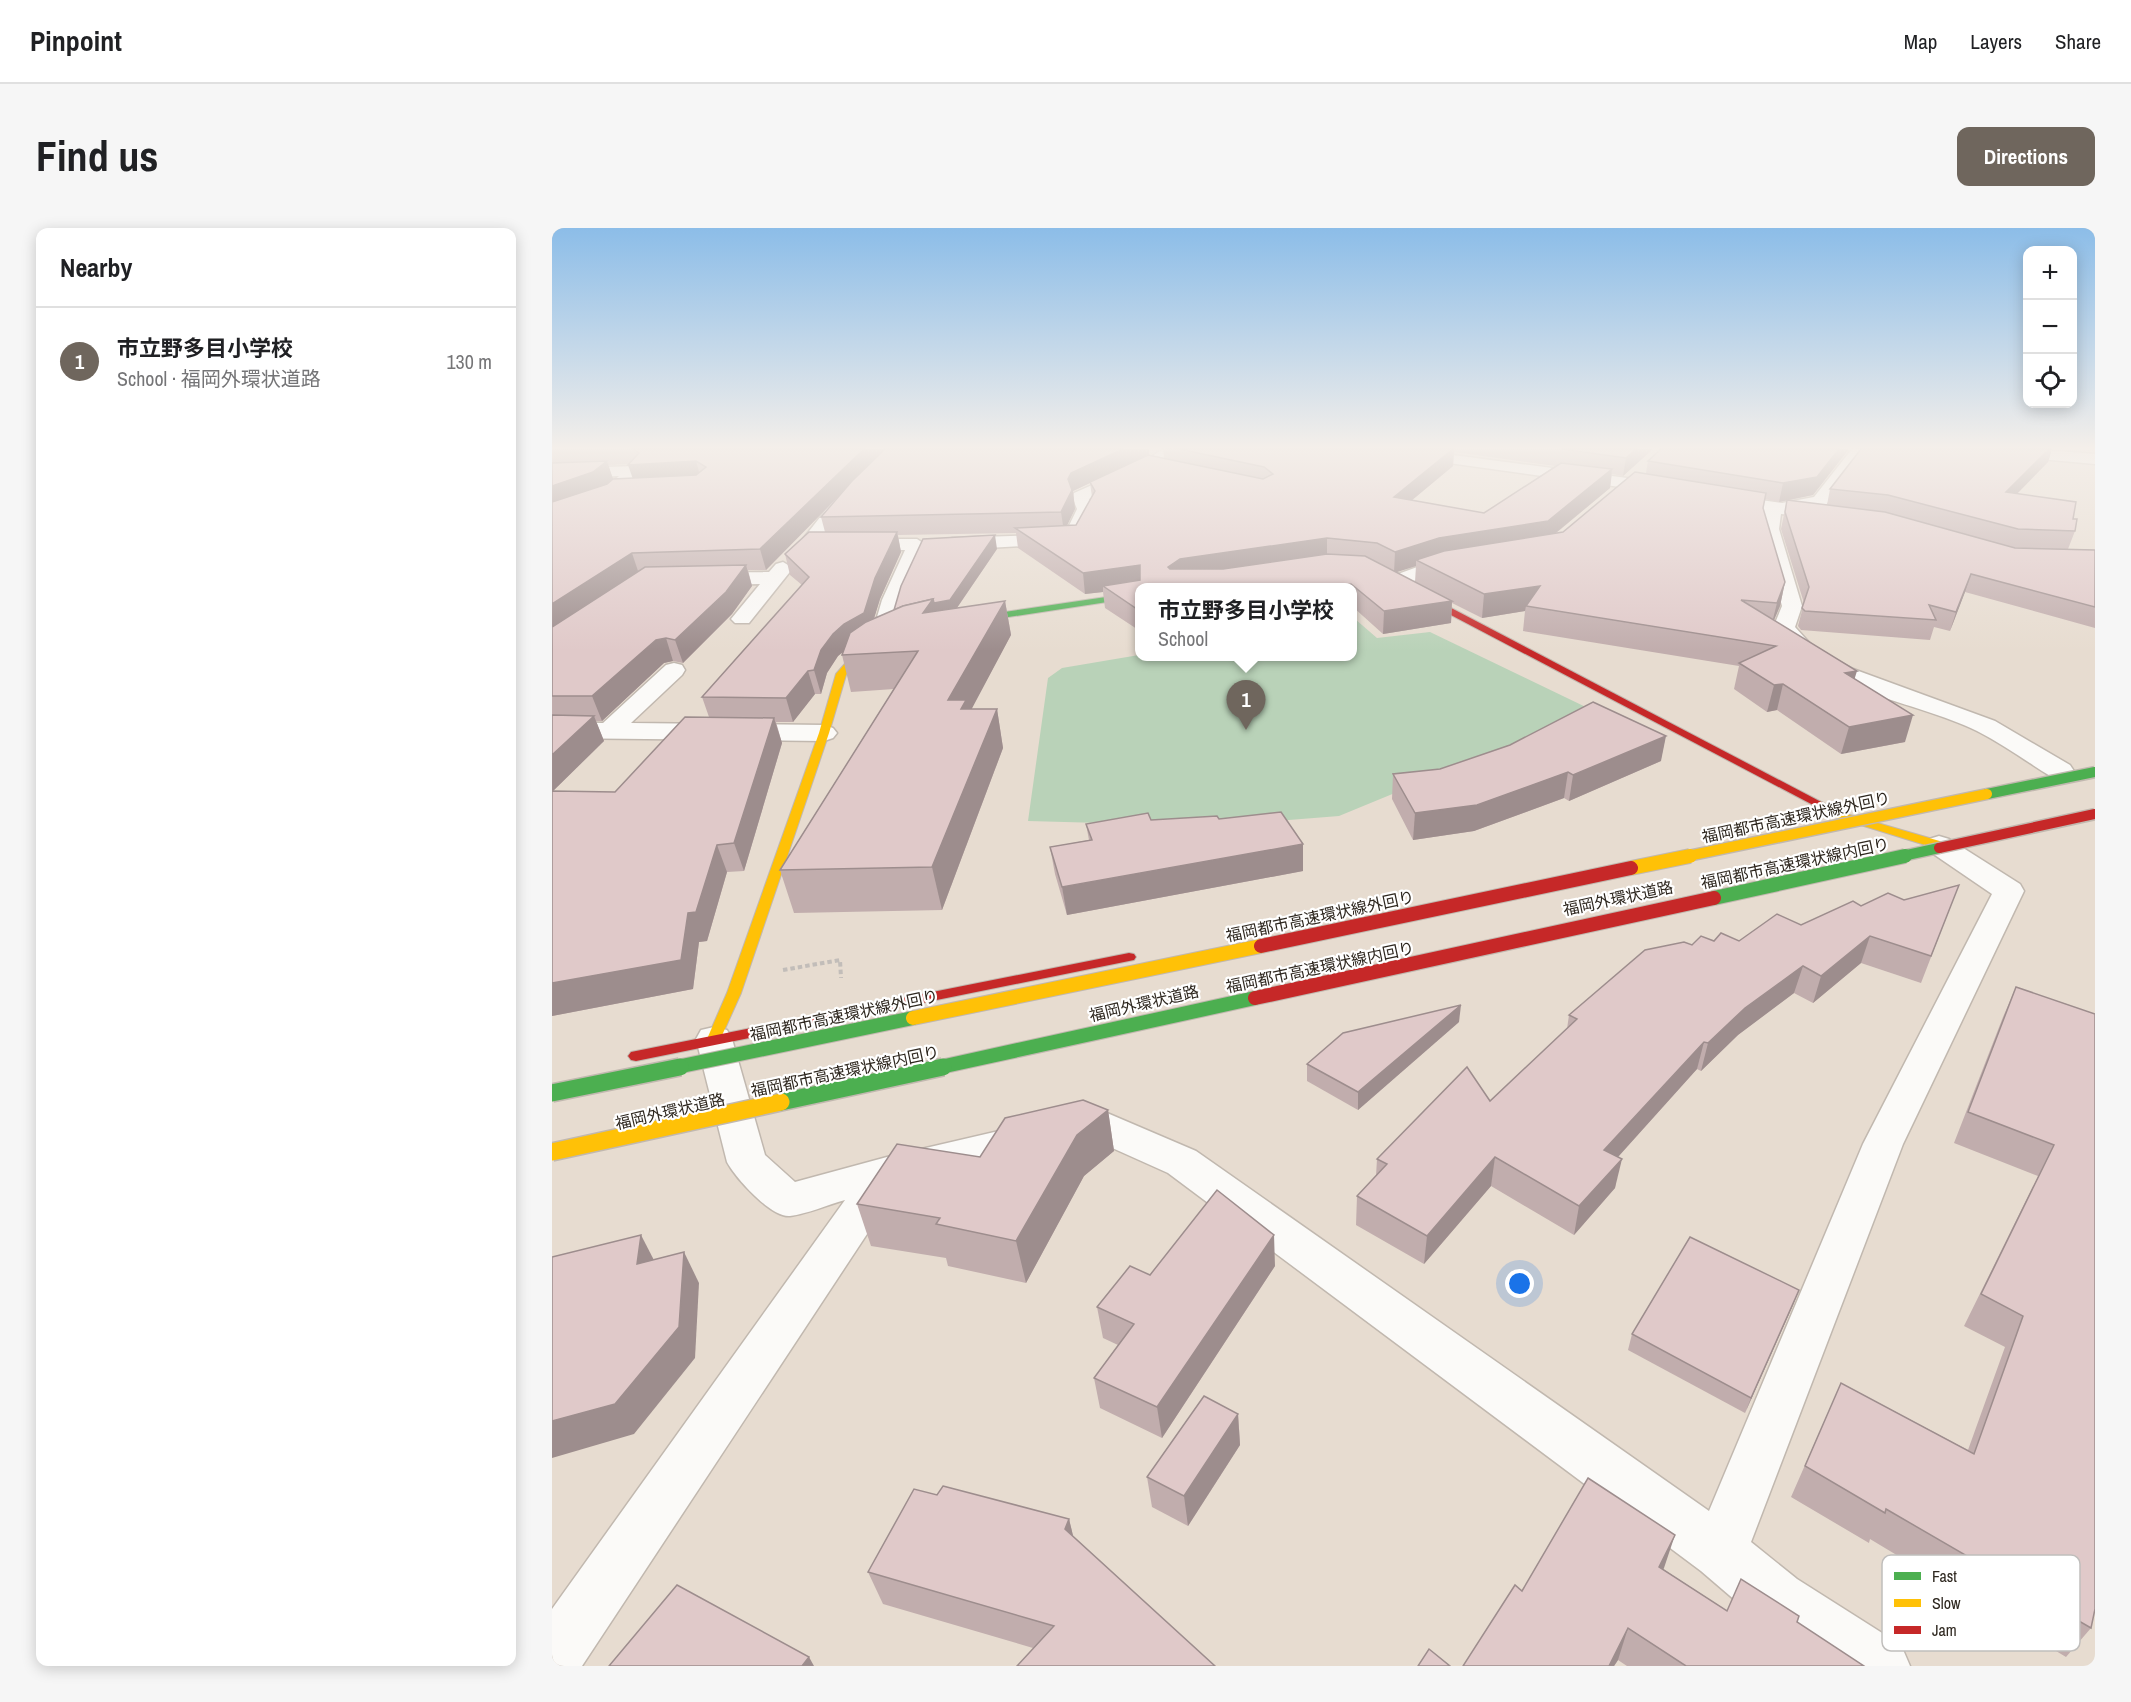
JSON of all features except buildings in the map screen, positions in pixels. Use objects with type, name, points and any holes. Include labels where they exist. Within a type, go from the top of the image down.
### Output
[{"type":"main road","points":[[1386,578],[1839,815],[1939,845]]},
{"type":"main road","points":[[951,623],[1135,595]]},
{"type":"main road","points":[[714,1039],[734,993],[845,669],[859,653],[889,638]]},
{"type":"main road","points":[[1335,916],[2095,765]]},
{"type":"main road","name":"福岡都市高速環状線外回り","points":[[552,1093],[2095,772]]},
{"type":"main road","name":"福岡外環状道路","points":[[552,1153],[2095,812]]},
{"type":"main road","name":"福岡都市高速環状線内回り","points":[[552,1153],[2095,812]]},
{"type":"main road","points":[[626,1059],[714,1039],[1147,953]]},
{"type":"street","points":[[742,619],[772,578],[808,544],[830,516]]},
{"type":"street","points":[[808,544],[917,545],[1072,539],[1083,516]]},
{"type":"street","points":[[1772,516],[1770,529],[1792,606],[1784,628],[1806,653],[1845,675],[1986,726],[2061,771]]},
{"type":"street","points":[[1839,516],[1847,517]]},
{"type":"street","points":[[889,638],[892,600],[917,545]]},
{"type":"street","points":[[1386,578],[1438,566],[1473,561]]},
{"type":"street","points":[[680,579],[772,578]]},
{"type":"street","points":[[611,729],[674,670]]},
{"type":"street","points":[[552,730],[824,733]]},
{"type":"street","points":[[1720,1552],[1883,1144],[2009,891],[1939,845]]},
{"type":"street","points":[[714,1039],[732,1114],[747,1162],[788,1200],[887,1172],[1092,1123],[1182,1161],[1720,1552],[1777,1599],[1881,1666]]},
{"type":"street","points":[[552,1659],[887,1172]]},
{"type":"path","points":[[779,971],[840,960]]},
{"type":"green space","points":[[1357,621],[1377,638],[1430,632],[1594,711],[1339,816],[1211,826],[1028,821],[1048,678],[1062,668],[1135,656],[1135,661],[1357,661]]},
{"type":"traffic: fast","points":[[963,621],[1135,595]]},
{"type":"traffic: fast","points":[[1987,794],[2095,772]]},
{"type":"traffic: fast","points":[[1714,898],[1939,848]]},
{"type":"traffic: fast","points":[[781,1102],[1255,998]]},
{"type":"traffic: fast","points":[[552,1093],[913,1018]]},
{"type":"traffic: slow","points":[[714,1039],[734,993],[824,733],[841,674],[859,653],[881,641]]},
{"type":"traffic: slow","points":[[1631,868],[1987,794]]},
{"type":"traffic: slow","points":[[1819,804],[1839,815],[1939,845]]},
{"type":"traffic: slow","points":[[913,1018],[1261,946]]},
{"type":"traffic: slow","points":[[552,1152],[781,1102]]},
{"type":"traffic: jam","points":[[1412,591],[1819,804]]},
{"type":"traffic: jam","points":[[1939,848],[2095,814]]},
{"type":"traffic: jam","points":[[1261,946],[1631,868]]},
{"type":"traffic: jam","points":[[1255,998],[1714,898]]},
{"type":"traffic: jam","points":[[636,1056],[1129,957]]},
{"type":"place","name":"市立野多目小学校","points":[[1246,730]]}]
